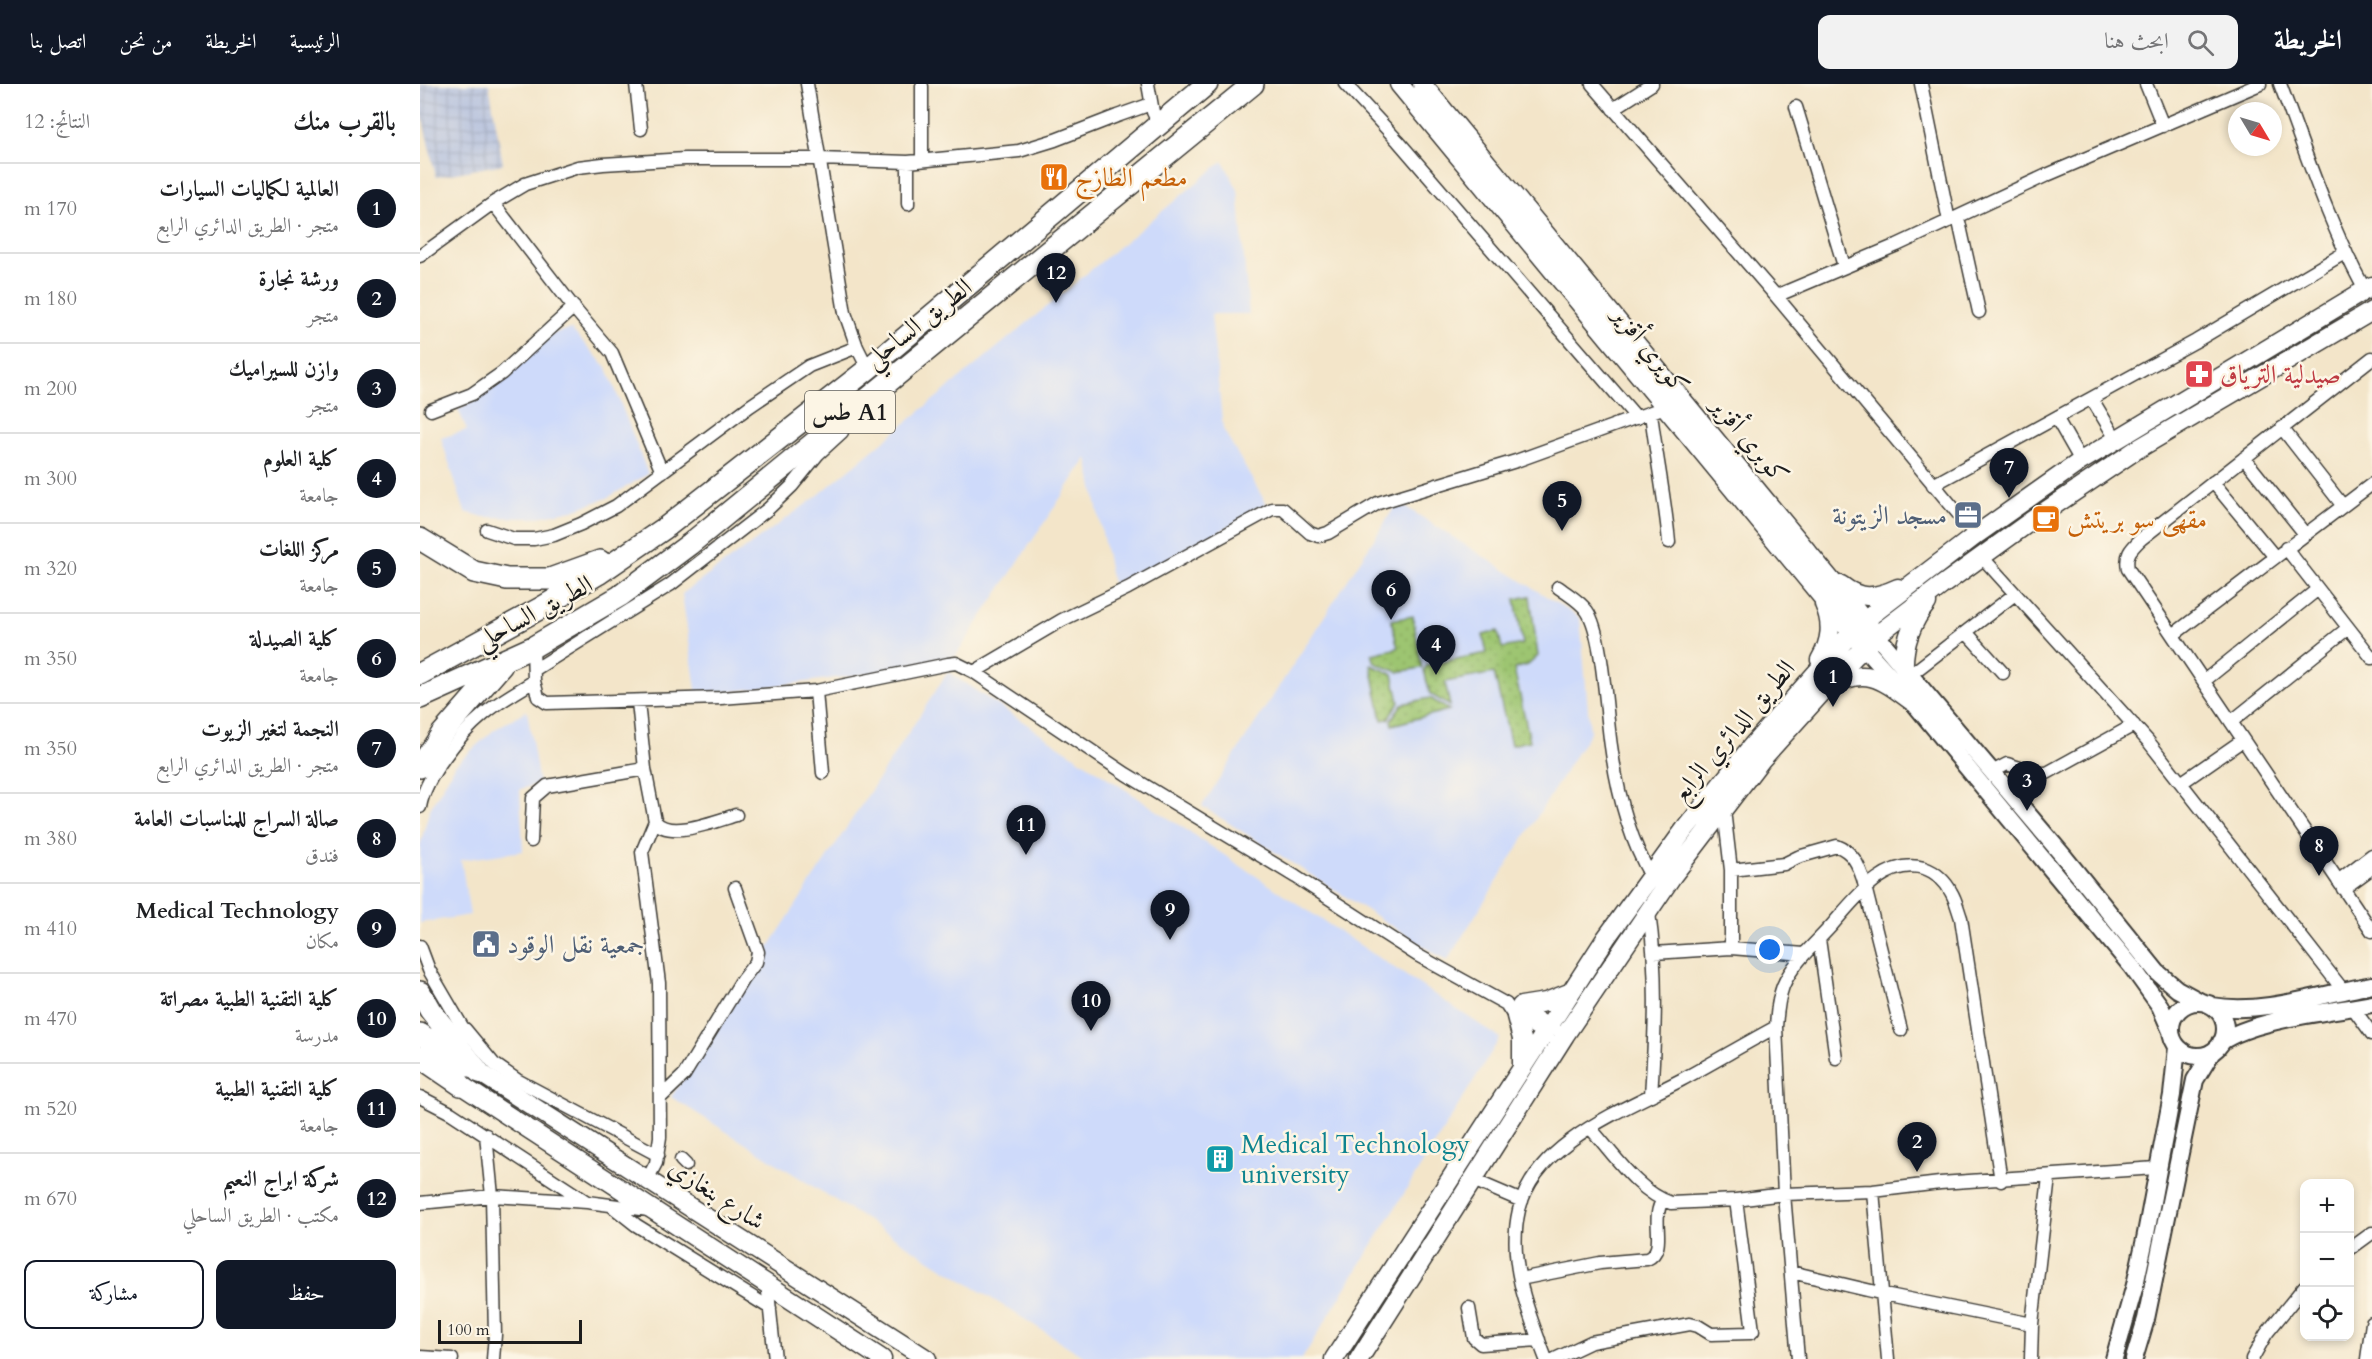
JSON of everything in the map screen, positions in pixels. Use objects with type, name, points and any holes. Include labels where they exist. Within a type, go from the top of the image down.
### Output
[{"type":"highway","name":"الطريق الساحلي","points":[[420,674],[598,574],[665,528],[868,369],[1207,84]]},
{"type":"highway","name":"الطريق الساحلي","points":[[420,698],[533,647],[620,596],[690,544],[1253,84]]},
{"type":"highway","points":[[420,539],[474,572],[507,579],[550,579],[599,562],[665,528]]},
{"type":"highway","points":[[420,767],[441,735],[506,660]]},
{"type":"highway","points":[[420,992],[430,1010],[479,1072]]},
{"type":"highway","points":[[420,1034],[448,1055],[479,1072]]},
{"type":"highway","points":[[420,1057],[461,1085]]},
{"type":"highway","points":[[420,1075],[437,1081],[461,1085]]},
{"type":"main road","name":"كويري أقزير","points":[[1399,84],[1658,410],[1812,584],[1865,634]]},
{"type":"main road","name":"كوبري أقزير","points":[[1422,84],[1825,572],[1865,634]]},
{"type":"main road","name":"الطريق الدائري الرابع","points":[[1359,1359],[1562,1040],[1649,914],[1673,875],[1761,760],[1815,698],[1865,634],[1922,577],[1976,535],[2081,461],[2368,288]]},
{"type":"main road","name":"الطريق الدائري الرابع","points":[[1334,1359],[1569,993],[1700,811],[1812,676],[1865,634],[1941,586],[2031,521],[2136,450],[2372,311]]},
{"type":"main road","points":[[1825,572],[1852,594],[1864,596],[1880,595],[1922,577]]},
{"type":"main road","points":[[1812,584],[1826,609],[1831,626],[1826,649],[1812,676]]},
{"type":"main road","points":[[1907,672],[1904,651],[1910,631],[1923,608],[1941,586]]},
{"type":"main road","points":[[1865,634],[1907,672],[1992,771],[2157,972],[2177,989],[2217,1011],[2224,1022],[2224,1036],[2195,1080],[2146,1319],[2134,1359]]},
{"type":"main road","points":[[1865,634],[1913,702],[2149,989],[2160,1006],[2174,1039],[2190,1056],[2205,1055],[2229,1037],[2263,1025],[2372,1004]]},
{"type":"main road","points":[[1815,698],[1833,685],[1850,677],[1864,675],[1879,679],[1913,702]]},
{"type":"main road","points":[[2114,1359],[2135,1286],[2156,1168],[2172,1095],[2174,1016],[2179,1010],[2193,1003],[2235,1010],[2259,1008],[2372,985]]},
{"type":"main road","points":[[1522,1067],[1523,1044],[1514,1009],[1546,1002],[1569,993]]},
{"type":"main road","name":"شارع بنغازي","points":[[479,1072],[927,1359]]},
{"type":"main road","name":"شارع بنغازي","points":[[461,1085],[732,1259],[882,1359]]},
{"type":"main road","points":[[732,1259],[743,1241]]},
{"type":"street","points":[[636,84],[641,129]]},
{"type":"street","points":[[807,84],[845,313],[868,369]]},
{"type":"street","points":[[1148,84],[1151,105],[1159,124]]},
{"type":"street","points":[[1345,84],[1398,141],[1637,418]]},
{"type":"street","points":[[1592,84],[1776,296],[1976,535]]},
{"type":"street","points":[[1613,109],[1652,84]]},
{"type":"street","points":[[1921,84],[1978,312]]},
{"type":"street","points":[[2146,84],[2163,126]]},
{"type":"street","points":[[1776,296],[1953,219],[2047,175],[2260,84]]},
{"type":"street","points":[[2280,84],[2318,186],[2346,252],[2368,288]]},
{"type":"street","points":[[922,86],[922,159]]},
{"type":"street","points":[[420,256],[493,203],[525,184],[569,170],[595,165],[685,159],[819,159],[908,162],[1019,151],[1151,105]]},
{"type":"street","points":[[1796,107],[1844,266]]},
{"type":"street","points":[[908,162],[908,204]]},
{"type":"street","points":[[493,203],[617,360],[655,461],[662,472]]},
{"type":"street","points":[[1934,485],[2196,341],[2346,252]]},
{"type":"street","points":[[431,410],[472,394],[502,373],[574,307]]},
{"type":"street","points":[[487,530],[514,539],[534,539],[554,535],[616,506],[750,406],[809,366],[857,346]]},
{"type":"street","points":[[2372,358],[2141,539],[2127,554],[2128,569],[2372,931]]},
{"type":"street","points":[[420,807],[422,794],[438,767],[483,715],[534,676],[670,585],[768,508],[792,486],[818,454],[862,414],[876,398],[884,384]]},
{"type":"street","points":[[2092,399],[2116,440]]},
{"type":"street","points":[[974,672],[1062,620],[1128,588],[1272,509],[1282,509],[1318,536],[1328,533],[1378,503],[1516,461],[1658,410],[1655,448],[1665,497],[1669,542]]},
{"type":"street","points":[[2057,419],[2081,461]]},
{"type":"street","points":[[2282,428],[2343,506]]},
{"type":"street","points":[[2244,458],[2305,534]]},
{"type":"street","points":[[2213,482],[2275,557]]},
{"type":"street","points":[[2173,635],[2372,484]]},
{"type":"street","points":[[2286,548],[2372,658]]},
{"type":"street","points":[[1982,558],[2134,725],[2343,990]]},
{"type":"street","points":[[1558,587],[1580,604],[1591,619],[1597,638],[1611,747],[1629,830],[1651,876]]},
{"type":"street","points":[[2204,681],[2318,589]]},
{"type":"street","points":[[1907,672],[1966,632],[2014,594]]},
{"type":"street","points":[[2231,722],[2348,628]]},
{"type":"street","points":[[1966,632],[2003,673]]},
{"type":"street","points":[[533,647],[534,676],[538,697],[548,703],[638,702],[816,691],[936,665],[956,663],[974,672],[1126,774],[1417,955],[1514,1009],[1562,1040]]},
{"type":"street","points":[[816,691],[823,773]]},
{"type":"street","points":[[638,702],[645,770],[655,821],[660,827],[671,830],[702,825],[736,815]]},
{"type":"street","points":[[1992,771],[2007,764],[2036,773],[2048,773],[2134,725]]},
{"type":"street","points":[[2181,783],[2243,740]]},
{"type":"street","points":[[531,841],[533,798],[547,786],[645,770]]},
{"type":"street","points":[[1724,810],[1731,870],[1731,948]]},
{"type":"street","points":[[647,1180],[656,1163],[660,1137],[659,983],[642,852],[655,821]]},
{"type":"street","points":[[1731,870],[1784,864],[1798,857],[1837,846],[1845,850],[1855,860],[1866,889],[1901,1030]]},
{"type":"street","points":[[2341,885],[2372,855]]},
{"type":"street","points":[[1798,1359],[1784,1194],[1776,1027],[1783,988],[1804,954],[1866,889],[1892,869],[1906,866],[1930,870],[1942,879],[1952,893],[1961,918],[2001,1180]]},
{"type":"street","points":[[2341,885],[2372,868]]},
{"type":"street","points":[[660,1098],[684,1074],[742,980],[756,962],[758,952],[735,888]]},
{"type":"street","points":[[1649,914],[1654,953],[1655,1043],[1651,1095]]},
{"type":"street","points":[[1819,939],[1836,1058]]},
{"type":"street","points":[[420,946],[429,970],[465,1029],[494,1064],[517,1080],[658,1155]]},
{"type":"street","points":[[1654,953],[1731,948],[1804,954]]},
{"type":"street","points":[[2353,1008],[2372,1034]]},
{"type":"street","points":[[1546,1359],[1520,1280],[1515,1245],[1522,1201],[1536,1175],[1547,1161],[1571,1141],[1776,1027]]},
{"type":"street","points":[[465,1029],[479,1072]]},
{"type":"street","points":[[420,1097],[452,1113],[587,1202]]},
{"type":"street","points":[[1591,1129],[1642,1185],[1671,1203],[1736,1200],[1784,1194],[1873,1191],[1940,1183],[2156,1168]]},
{"type":"street","points":[[486,1135],[492,1196],[495,1335],[493,1359]]},
{"type":"street","points":[[2031,1359],[2032,1324],[2049,1177]]},
{"type":"street","points":[[1473,1180],[1522,1201]]},
{"type":"street","points":[[1873,1191],[1888,1359]]},
{"type":"street","points":[[420,1203],[492,1196],[587,1202],[657,1211]]},
{"type":"street","points":[[1520,1280],[1577,1267],[1652,1257],[1657,1251],[1656,1215],[1663,1200]]},
{"type":"street","points":[[1555,1359],[1591,1342],[1690,1324],[1711,1334],[1751,1333],[1736,1200]]},
{"type":"street","points":[[611,1205],[636,1225],[770,1308]]},
{"type":"street","points":[[2354,1246],[2372,1233]]},
{"type":"street","points":[[1791,1272],[1884,1294],[2032,1324]]},
{"type":"street","points":[[767,1282],[775,1359]]},
{"type":"street","points":[[2252,1359],[2266,1334],[2300,1292]]},
{"type":"street","points":[[1469,1308],[1474,1338],[1481,1344],[1539,1340]]},
{"type":"street","points":[[2367,1359],[2372,1323]]},
{"type":"street","points":[[420,1357],[452,1359]]},
{"type":"shaded area","points":[[420,84],[489,84],[503,164],[436,177],[420,107]]},
{"type":"shaded area","points":[[1223,161],[1238,190],[1249,314],[1211,314],[1223,429],[1267,505],[1114,592],[1087,458],[955,657],[890,671],[697,696],[682,594],[816,497]]},
{"type":"shaded area","points":[[571,329],[607,368],[648,474],[607,498],[573,510],[533,518],[484,517],[465,512],[441,438],[467,430],[458,409],[490,389],[550,334]]},
{"type":"shaded area","points":[[1398,502],[1580,618],[1590,732],[1447,961],[1202,806]]},
{"type":"shaded area","points":[[948,672],[1500,1038],[1302,1359],[1088,1359],[671,1097]]},
{"type":"shaded area","points":[[527,710],[539,784],[520,789],[523,851],[461,860],[470,915],[420,923],[420,846],[429,811],[455,765],[494,730]]},
{"type":"green space","points":[[1530,596],[1538,656],[1528,665],[1514,669],[1530,741],[1511,745],[1494,673],[1445,682],[1450,706],[1430,694],[1424,670],[1427,665],[1487,653],[1483,635],[1498,631],[1502,648],[1523,644],[1515,599]]},
{"type":"green space","points":[[1413,616],[1422,668],[1398,672],[1375,663],[1372,654],[1398,648],[1391,620]]},
{"type":"green space","points":[[1371,665],[1393,674],[1399,702],[1388,719],[1382,720]]},
{"type":"green space","points":[[1430,698],[1449,710],[1392,725],[1391,720],[1402,704]]},
{"type":"place","name":"مطعم الطازج","points":[[1054,177]]},
{"type":"place","name":"شركة ابراج النعيم","points":[[1056,303]]},
{"type":"place","name":"صيدلية الترياق","points":[[2199,374]]},
{"type":"place","name":"النجمة لتغير الزيوت","points":[[2009,498]]},
{"type":"place","name":"مسجد الزيتونة","points":[[1968,515]]},
{"type":"place","name":"مقهى سو بريتش","points":[[2046,519]]},
{"type":"place","name":"مركز اللغات","points":[[1562,531]]},
{"type":"place","name":"كلية الصيدلة","points":[[1391,620]]},
{"type":"place","name":"كلية العلوم","points":[[1436,675]]},
{"type":"place","name":"العالمية لكماليات السيارات","points":[[1833,707]]},
{"type":"place","name":"وازن للسيراميك","points":[[2027,811]]},
{"type":"place","name":"كلية التقنية الطبية","points":[[1026,855]]},
{"type":"place","name":"صالة السراج للمناسبات العامة","points":[[2319,876]]},
{"type":"place","name":"Medical Technology","points":[[1170,940]]},
{"type":"place","name":"جمعية نقل الوقود","points":[[486,944]]},
{"type":"place","name":"كلية التقنية الطبية مصراتة","points":[[1091,1031]]},
{"type":"place","name":"Medical Technology university","points":[[1220,1159]]},
{"type":"place","name":"ورشة نجارة","points":[[1917,1172]]}]
